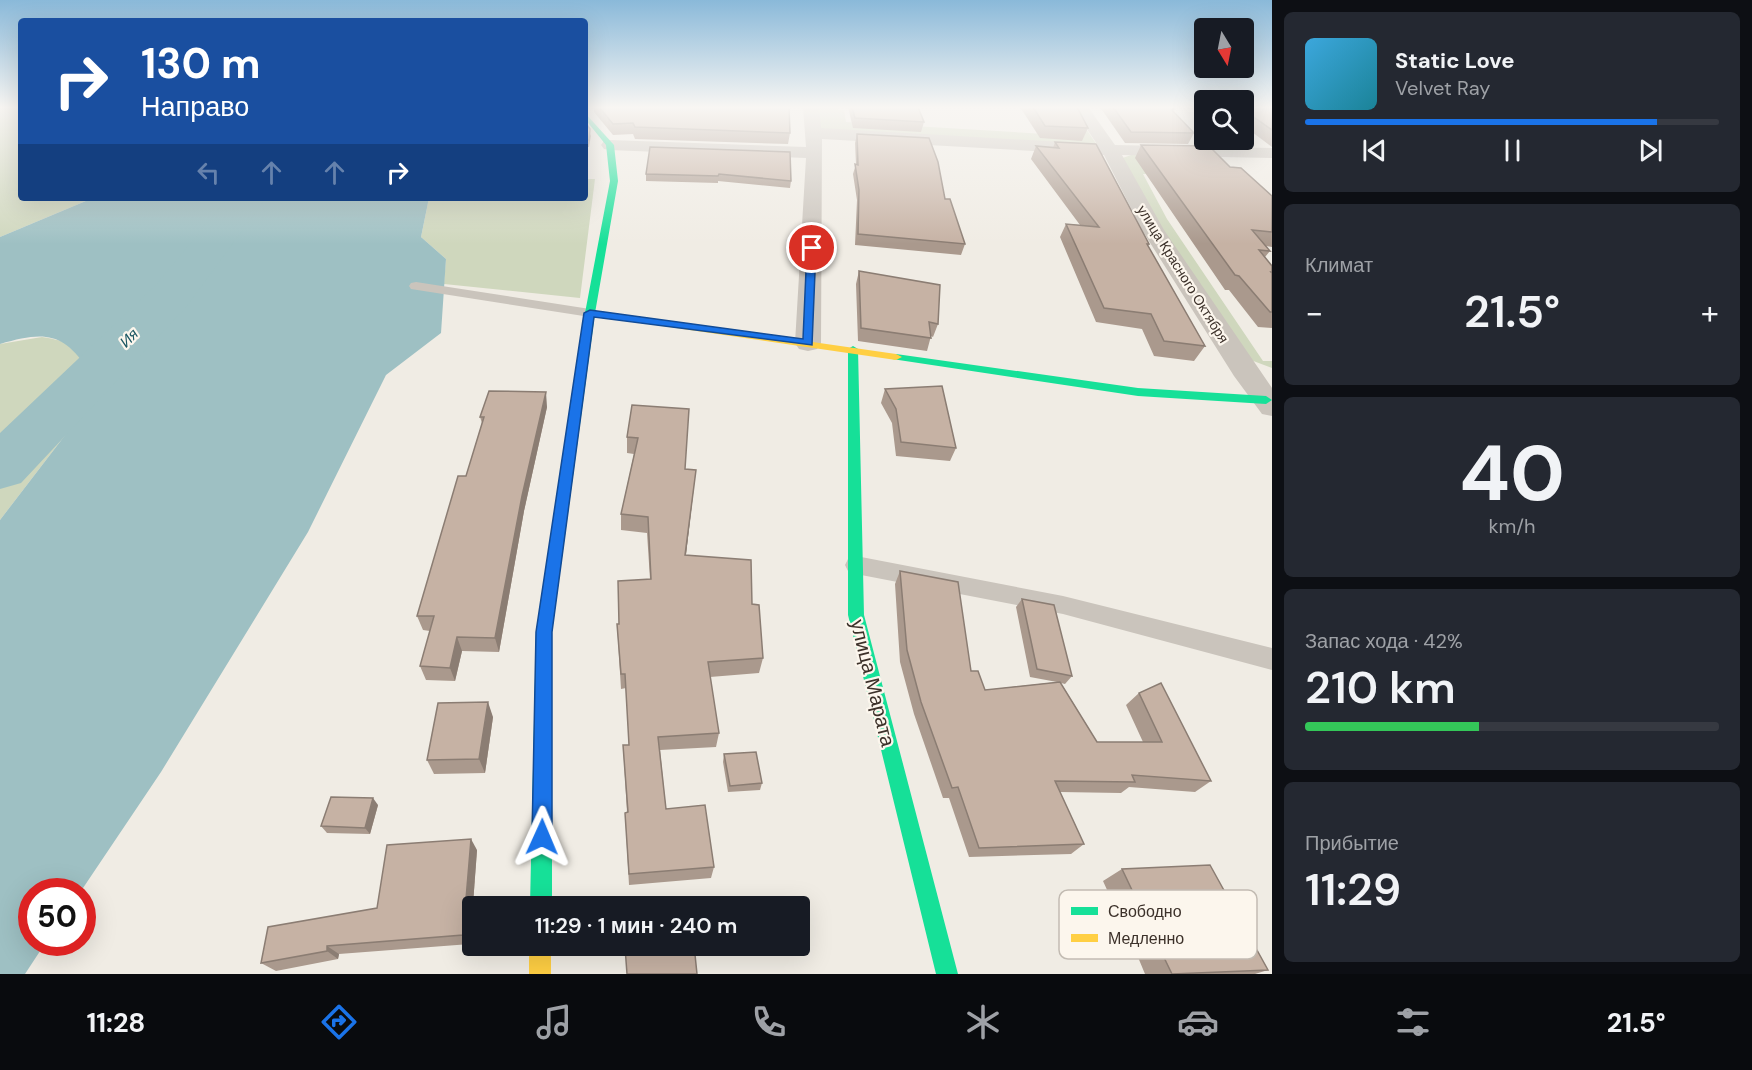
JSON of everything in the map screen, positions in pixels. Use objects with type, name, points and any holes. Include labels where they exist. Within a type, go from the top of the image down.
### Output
[{"type":"main road","points":[[541,896],[544,632],[590,313],[614,181],[611,152]]},
{"type":"main road","points":[[590,313],[1138,392],[1264,390]]},
{"type":"main road","name":"улица Марата","points":[[853,350],[856,615],[947,974]]},
{"type":"main road","points":[[540,956],[540,974]]},
{"type":"street","points":[[808,343],[814,152]]},
{"type":"street","name":"улица Красного Октября","points":[[1111,152],[1153,230],[1264,390]]},
{"type":"street","points":[[1242,152],[1272,153]]},
{"type":"lane","points":[[416,286],[590,313]]},
{"type":"lane","points":[[856,565],[1063,605],[1272,659]]},
{"type":"green space","points":[[0,152],[18,152],[18,201],[86,201],[0,237]]},
{"type":"green space","points":[[1131,155],[1143,155],[1154,174],[1143,174],[1167,219],[1263,361],[1272,361],[1272,368],[1248,359],[1186,271],[1120,159]]},
{"type":"green space","points":[[588,179],[595,179],[580,298],[444,284],[446,259],[421,237],[428,201],[588,201]]},
{"type":"green space","points":[[42,337],[69,345],[87,368],[80,405],[66,434],[0,520],[0,344]]},
{"type":"water","points":[[86,201],[428,201],[421,237],[446,259],[441,333],[386,375],[308,532],[161,772],[90,878],[18,878],[18,956],[37,956],[25,974],[0,974],[0,520],[66,434],[80,405],[87,368],[69,347],[50,338],[28,337],[0,344],[0,237]]},
{"type":"building","points":[[649,152],[790,152],[791,181],[719,174],[718,176],[646,174]]},
{"type":"building","points":[[858,152],[934,152],[945,199],[950,199],[965,244],[858,234],[859,190],[855,164],[858,165]]},
{"type":"building","points":[[1041,152],[1100,152],[1149,244],[1147,244],[1205,346],[1164,341],[1151,314],[1104,308],[1066,224],[1099,227]]},
{"type":"building","points":[[1146,152],[1215,152],[1230,167],[1241,168],[1272,196],[1272,232],[1252,230],[1270,251],[1259,250],[1272,266],[1272,312],[1239,276],[1235,275]]},
{"type":"building","points":[[859,271],[940,285],[938,324],[929,322],[931,338],[861,328]]},
{"type":"building","points":[[942,386],[956,448],[901,442],[896,409],[885,389]]},
{"type":"building","points":[[489,391],[546,392],[522,496],[495,638],[457,637],[450,668],[420,666],[434,616],[417,616],[458,476],[466,476],[484,417],[480,417]]},
{"type":"building","points":[[632,405],[689,409],[685,469],[696,470],[685,555],[751,560],[752,604],[759,605],[763,658],[708,662],[719,733],[658,737],[666,809],[705,805],[714,867],[629,874],[625,813],[628,812],[623,745],[629,745],[625,674],[621,674],[617,624],[619,624],[618,581],[651,579],[648,517],[621,514],[638,438],[627,437]]},
{"type":"building","points":[[900,571],[958,582],[971,671],[978,671],[985,690],[1060,682],[1097,742],[1162,742],[1139,693],[1161,683],[1211,781],[1132,775],[1135,782],[1055,781],[1084,844],[979,848],[958,787],[952,788],[921,702],[907,650]]},
{"type":"building","points":[[1022,599],[1054,605],[1072,676],[1037,669]]},
{"type":"building","points":[[488,702],[479,759],[427,760],[438,703]]},
{"type":"building","points":[[756,752],[762,783],[730,786],[724,754]]},
{"type":"building","points":[[331,797],[373,798],[365,828],[321,826]]},
{"type":"building","points":[[471,839],[466,896],[462,896],[462,935],[327,946],[327,951],[261,963],[268,927],[377,908],[387,845]]},
{"type":"building","points":[[1210,865],[1224,890],[1132,890],[1122,869]]},
{"type":"building","points":[[1257,950],[1268,970],[1172,974],[1165,959],[1257,959]]},
{"type":"building","points":[[626,956],[695,956],[697,974],[627,974]]},
{"type":"waterway","name":"Ия","points":[[0,468],[171,296],[246,201]]},
{"type":"traffic: fast","points":[[541,896],[544,632],[590,313],[614,181],[611,152]]},
{"type":"traffic: fast","points":[[853,349],[856,615],[947,974]]},
{"type":"traffic: fast","points":[[896,357],[1138,392],[1266,400]]},
{"type":"traffic: slow","points":[[590,313],[896,357]]},
{"type":"traffic: slow","points":[[540,956],[540,974]]},
{"type":"route","points":[[542,837],[544,632],[590,313],[808,343],[812,248]]}]
